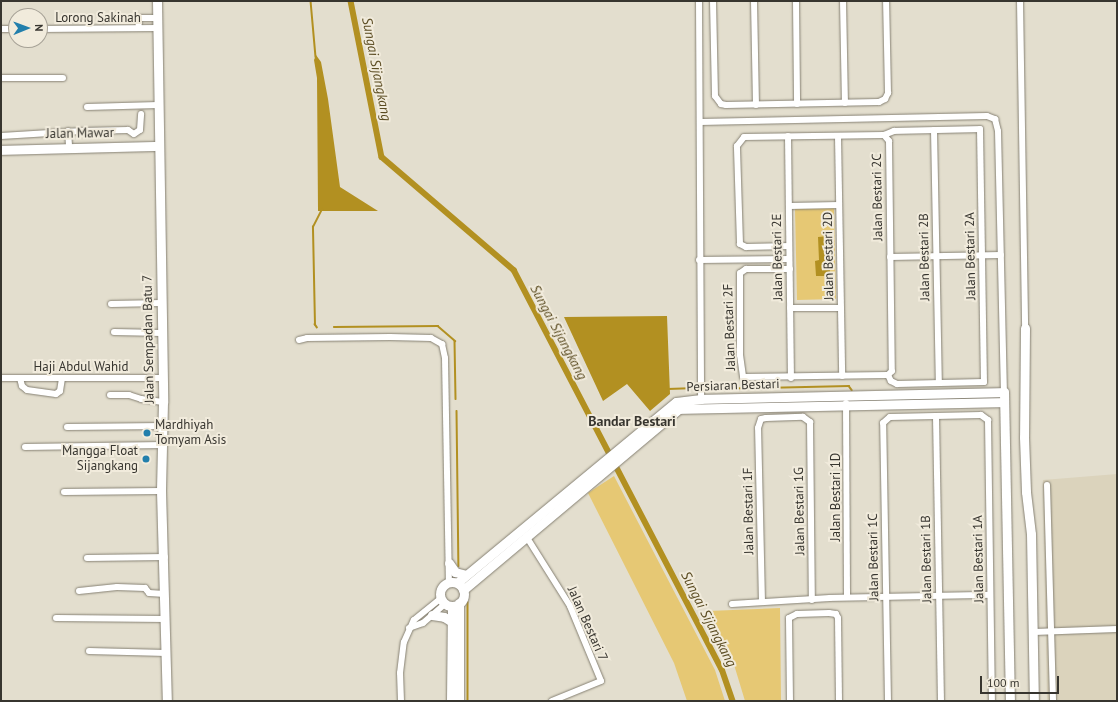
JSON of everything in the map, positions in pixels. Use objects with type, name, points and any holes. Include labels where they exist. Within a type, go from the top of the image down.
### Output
[{"type":"street","name":"Jalan Sempadan Batu 7","points":[[157,1],[163,402],[161,491],[165,557],[167,701]]},
{"type":"street","points":[[699,1],[699,260],[701,404]]},
{"type":"street","points":[[713,1],[717,100],[726,106],[879,102],[885,99],[888,93],[886,1]]},
{"type":"street","points":[[754,1],[756,105]]},
{"type":"street","points":[[796,1],[797,104]]},
{"type":"street","points":[[844,1],[845,103]]},
{"type":"street","points":[[1020,1],[1025,328],[1024,437],[1026,492],[1031,534],[1034,632],[1034,701]]},
{"type":"street","points":[[139,28],[138,18],[157,18]]},
{"type":"street","name":"Lorong Sakinah","points":[[48,29],[157,28]]},
{"type":"street","points":[[1,78],[63,78]]},
{"type":"street","points":[[87,107],[158,104]]},
{"type":"street","points":[[1,136],[68,131],[128,130],[134,134],[140,130],[141,114]]},
{"type":"street","points":[[700,122],[991,116],[995,119],[998,131],[1010,701]]},
{"type":"street","name":"Jalan Bestari 2A","points":[[934,130],[980,129],[984,382],[939,383]]},
{"type":"street","points":[[884,135],[894,132],[934,130]]},
{"type":"street","name":"Jalan Bestari 2B","points":[[934,130],[939,383]]},
{"type":"street","points":[[68,131],[69,147]]},
{"type":"street","name":"Jalan Bestari 2C","points":[[789,246],[746,247],[740,244],[737,146],[744,137],[884,135],[889,141],[892,371],[888,375]]},
{"type":"street","name":"Jalan Bestari 2E","points":[[788,136],[791,378]]},
{"type":"street","name":"Jalan Bestari 2D","points":[[838,136],[842,376]]},
{"type":"street","name":"Jalan Mawar","points":[[1,150],[69,147],[159,146]]},
{"type":"street","points":[[789,206],[839,205]]},
{"type":"street","points":[[890,257],[1001,255]]},
{"type":"street","points":[[699,260],[789,259]]},
{"type":"street","name":"Jalan Bestari 2F","points":[[790,269],[746,269],[740,273],[740,373],[748,379],[791,378]]},
{"type":"street","points":[[111,304],[161,303]]},
{"type":"street","points":[[790,308],[841,308]]},
{"type":"street","points":[[114,332],[161,333]]},
{"type":"street","points":[[299,340],[307,338],[431,338],[442,344],[445,358],[449,563],[456,585],[463,597],[449,602],[414,620],[401,656],[401,701]]},
{"type":"street","points":[[791,378],[888,375],[891,381],[897,384],[939,383]]},
{"type":"street","name":"Haji Abdul Wahid","points":[[1,378],[162,378]]},
{"type":"street","points":[[20,378],[22,386],[27,390],[56,394],[60,391],[62,378]]},
{"type":"street","name":"Persiaran Bestari","points":[[846,401],[1004,392]]},
{"type":"street","points":[[110,395],[130,394],[141,399],[163,402]]},
{"type":"street","name":"Persiaran Bestari","points":[[456,585],[526,536],[618,455],[679,409],[701,404],[846,401],[1004,402]]},
{"type":"street","name":"Jalan Bestari 1D","points":[[846,401],[847,597]]},
{"type":"street","name":"Jalan Bestari 1C","points":[[888,701],[883,423],[890,417],[936,416]]},
{"type":"street","name":"Jalan Bestari 1A","points":[[936,416],[986,417],[992,701]]},
{"type":"street","name":"Jalan Bestari 1B","points":[[936,416],[941,701]]},
{"type":"street","name":"Jalan Bestari 1F","points":[[762,602],[758,428],[761,419],[803,417],[810,422]]},
{"type":"street","name":"Jalan Bestari 1G","points":[[810,422],[812,600]]},
{"type":"street","points":[[66,427],[163,426]]},
{"type":"street","points":[[25,447],[163,445]]},
{"type":"street","name":"Persiaran Bestari","points":[[456,585],[466,575],[604,467]]},
{"type":"street","points":[[1047,485],[1053,701]]},
{"type":"street","points":[[64,492],[161,491]]},
{"type":"street","name":"Jalan Bestari 7","points":[[526,536],[570,606],[600,681],[552,701]]},
{"type":"street","points":[[87,558],[165,557]]},
{"type":"street","points":[[449,563],[456,572],[466,575]]},
{"type":"street","points":[[451,701],[452,622],[449,602],[443,586],[456,585]]},
{"type":"street","points":[[79,591],[117,587],[145,588],[149,593],[165,594]]},
{"type":"street","points":[[732,604],[847,597],[990,596]]},
{"type":"street","points":[[410,628],[420,625],[449,602]]},
{"type":"street","points":[[449,602],[459,701]]},
{"type":"street","points":[[790,701],[789,621],[793,614],[829,613],[836,614],[838,618],[839,701]]},
{"type":"street","points":[[432,615],[444,617],[452,622]]},
{"type":"street","points":[[56,618],[166,619]]},
{"type":"street","points":[[1034,632],[1117,630]]},
{"type":"street","points":[[89,651],[166,652]]},
{"type":"shaded area","points":[[316,55],[321,62],[328,99],[340,187],[378,211],[318,211],[317,78],[314,60]]},
{"type":"shaded area","points":[[834,207],[836,299],[797,300],[795,208]]},
{"type":"shaded area","points":[[829,236],[830,276],[816,276],[815,261],[819,260],[818,237]]},
{"type":"shaded area","points":[[667,316],[670,394],[650,411],[627,384],[603,401],[564,317]]},
{"type":"shaded area","points":[[1117,474],[1117,701],[1047,701],[1043,480]]},
{"type":"shaded area","points":[[614,476],[715,670],[725,701],[687,701],[674,663],[588,493]]},
{"type":"shaded area","points":[[780,608],[781,701],[745,701],[732,658],[708,611]]},
{"type":"waterway","points":[[311,1],[316,57]]},
{"type":"waterway","name":"Sungai Sijangkang","points":[[351,1],[382,157],[514,270],[722,669],[733,701]]},
{"type":"waterway","points":[[317,328],[315,325],[313,227],[322,209]]},
{"type":"waterway","points":[[334,327],[438,326],[455,341],[456,399]]},
{"type":"waterway","points":[[713,389],[849,386],[852,390]]},
{"type":"waterway","points":[[668,389],[696,388]]},
{"type":"waterway","points":[[457,411],[459,566]]},
{"type":"waterway","points":[[468,602],[468,701]]},
{"type":"place","name":"Mardhiyah Tomyam Asis","points":[[147,433]]},
{"type":"place","name":"Mangga Float Sijangkang","points":[[146,459]]},
{"type":"district","name":"Bandar Bestari","points":[[632,421]]}]
